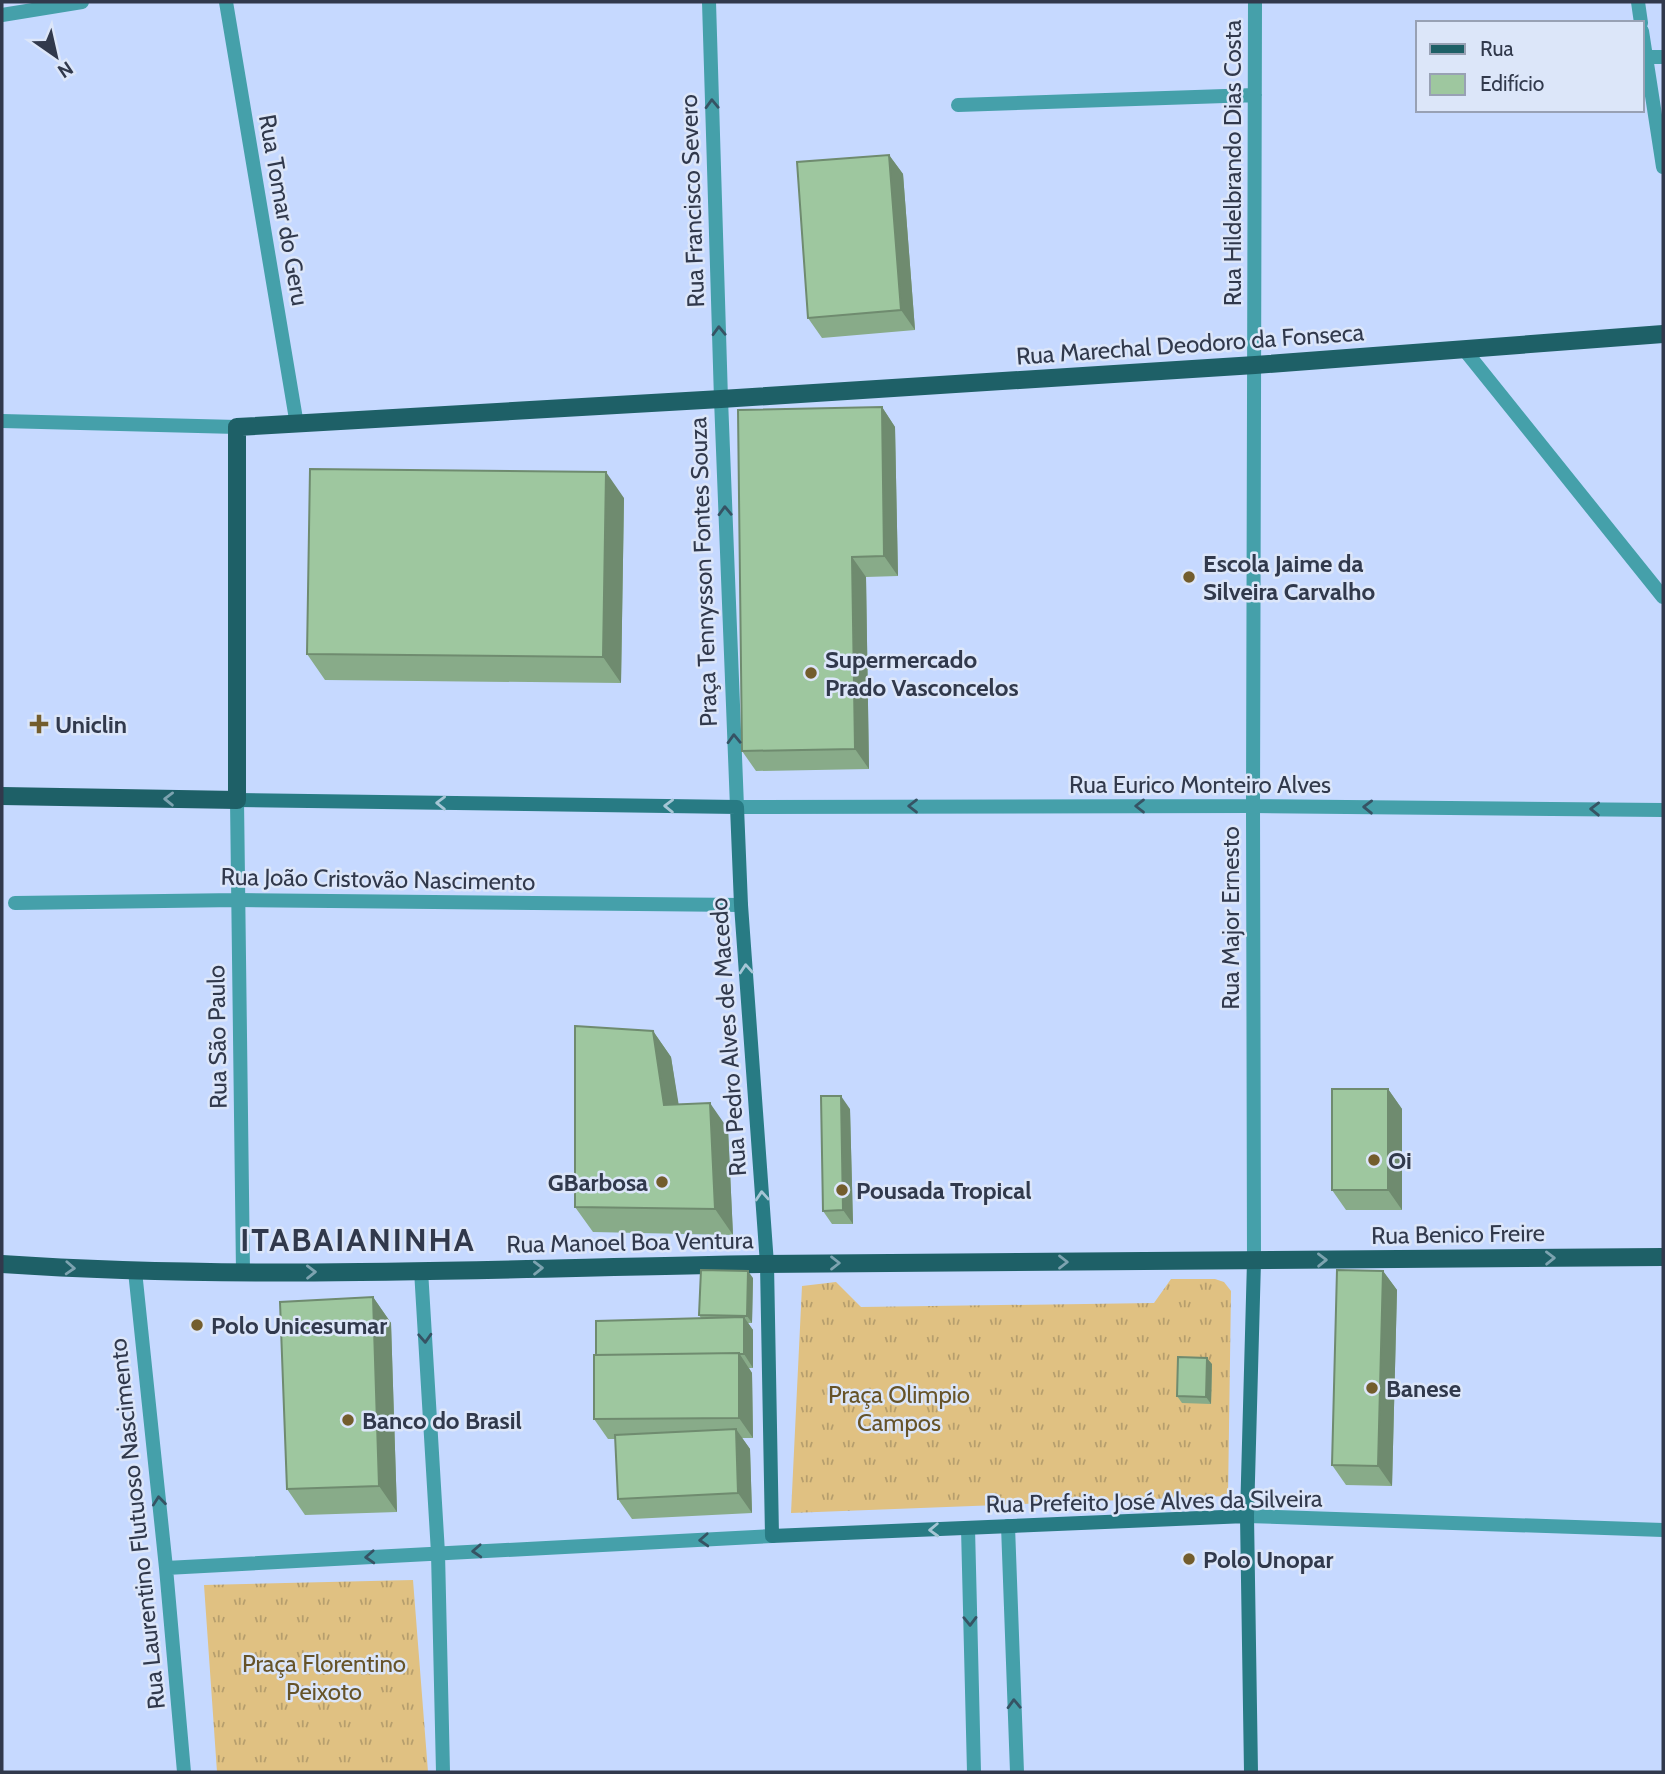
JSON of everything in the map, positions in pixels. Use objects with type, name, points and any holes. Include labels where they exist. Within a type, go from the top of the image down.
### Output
[{"type":"main road","name":"Rua Marechal Deodoro da Fonseca","points":[[721,400],[1255,365],[1663,334]]},
{"type":"main road","name":"Praça Tennysson Fontes Souza","points":[[237,427],[721,400]]},
{"type":"main road","points":[[237,427],[237,800]]},
{"type":"main road","points":[[2,796],[737,807]]},
{"type":"main road","name":"Rua Pedro Alves de Macedo","points":[[737,807],[741,905],[767,1264]]},
{"type":"main road","name":"Rua Benico Freire","points":[[1254,1261],[1663,1257]]},
{"type":"main road","points":[[772,1536],[767,1264],[1254,1261],[1247,1516],[1251,1772]]},
{"type":"main road","name":"Rua Manoel Boa Ventura","points":[[2,1264],[135,1271],[243,1272],[767,1264]]},
{"type":"main road","name":"Rua Prefeito José Alves da Silveira","points":[[772,1536],[1247,1516]]},
{"type":"street","points":[[2,15],[82,2]]},
{"type":"street","name":"Rua Tomar do Geru","points":[[226,2],[297,425]]},
{"type":"street","name":"Rua Francisco Severo","points":[[709,2],[721,400]]},
{"type":"street","name":"Rua Hildelbrando Dias Costa","points":[[1255,2],[1255,365]]},
{"type":"street","points":[[1638,2],[1641,21]]},
{"type":"street","points":[[1644,44],[1663,167]]},
{"type":"street","points":[[1646,57],[1663,57]]},
{"type":"street","points":[[958,105],[1255,95]]},
{"type":"street","points":[[1463,348],[1663,597]]},
{"type":"street","name":"Rua Major Ernesto","points":[[1254,1261],[1255,365]]},
{"type":"street","name":"Praça Tennysson Fontes Souza","points":[[721,400],[737,807]]},
{"type":"street","points":[[2,421],[237,427]]},
{"type":"street","name":"Rua São Paulo","points":[[237,800],[243,1272]]},
{"type":"street","name":"Rua Eurico Monteiro Alves","points":[[737,807],[1253,806],[1663,810]]},
{"type":"street","name":"Rua João Cristovão Nascimento","points":[[15,903],[238,900],[741,905]]},
{"type":"street","points":[[421,1270],[438,1553],[443,1772]]},
{"type":"street","name":"Rua Laurentino Flutuoso Nascimento","points":[[135,1271],[184,1772]]},
{"type":"street","name":"Rua Prefeito José Alves da Silveira","points":[[1247,1516],[1663,1530]]},
{"type":"street","points":[[1008,1526],[1017,1772]]},
{"type":"street","points":[[968,1528],[974,1772]]},
{"type":"street","points":[[166,1569],[772,1536]]},
{"type":"green space","name":"Praça Olimpio Campos","points":[[1171,1279],[1215,1279],[1224,1282],[1231,1291],[1228,1496],[791,1513],[802,1286],[836,1282],[861,1307],[1154,1303]]},
{"type":"green space","name":"Praça Florentino Peixoto","points":[[413,1580],[428,1772],[217,1772],[204,1585]]},
{"type":"building","points":[[889,155],[901,310],[808,318],[797,162]]},
{"type":"building","name":"Supermercado Prado Vasconcelos","points":[[882,407],[884,556],[852,557],[855,749],[742,751],[738,410]]},
{"type":"building","points":[[310,469],[606,472],[603,657],[307,654]]},
{"type":"building","name":"GBarbosa","points":[[575,1026],[653,1031],[664,1105],[710,1103],[715,1209],[575,1207]]},
{"type":"building","name":"Oi","points":[[1332,1089],[1388,1089],[1388,1190],[1332,1190]]},
{"type":"building","points":[[821,1096],[841,1096],[843,1210],[823,1211]]},
{"type":"building","points":[[701,1270],[748,1271],[747,1316],[699,1315]]},
{"type":"building","name":"Banese","points":[[1337,1270],[1383,1271],[1378,1466],[1332,1465]]},
{"type":"building","name":"Banco do Brasil","points":[[373,1297],[379,1486],[287,1489],[280,1302]]},
{"type":"building","points":[[744,1317],[744,1354],[596,1355],[596,1321]]},
{"type":"building","points":[[739,1353],[739,1418],[594,1419],[594,1355]]},
{"type":"building","points":[[1178,1357],[1207,1358],[1206,1397],[1177,1396]]},
{"type":"building","points":[[736,1429],[738,1493],[618,1499],[615,1435]]},
{"type":"place","name":"Escola Jaime da Silveira Carvalho","points":[[1189,577]]},
{"type":"place","name":"Supermercado Prado Vasconcelos","points":[[811,673]]},
{"type":"place","name":"Uniclin","points":[[39,724]]},
{"type":"place","name":"Oi","points":[[1374,1160]]},
{"type":"place","name":"GBarbosa","points":[[662,1182]]},
{"type":"place","name":"Pousada Tropical","points":[[842,1190]]},
{"type":"place","name":"Polo Unicesumar","points":[[197,1325]]},
{"type":"place","name":"Banese","points":[[1372,1388]]},
{"type":"place","name":"Banco do Brasil","points":[[348,1420]]},
{"type":"place","name":"Polo Unopar","points":[[1189,1559]]},
{"type":"district","name":"ITABAIANINHA","points":[[358,1239]]}]
